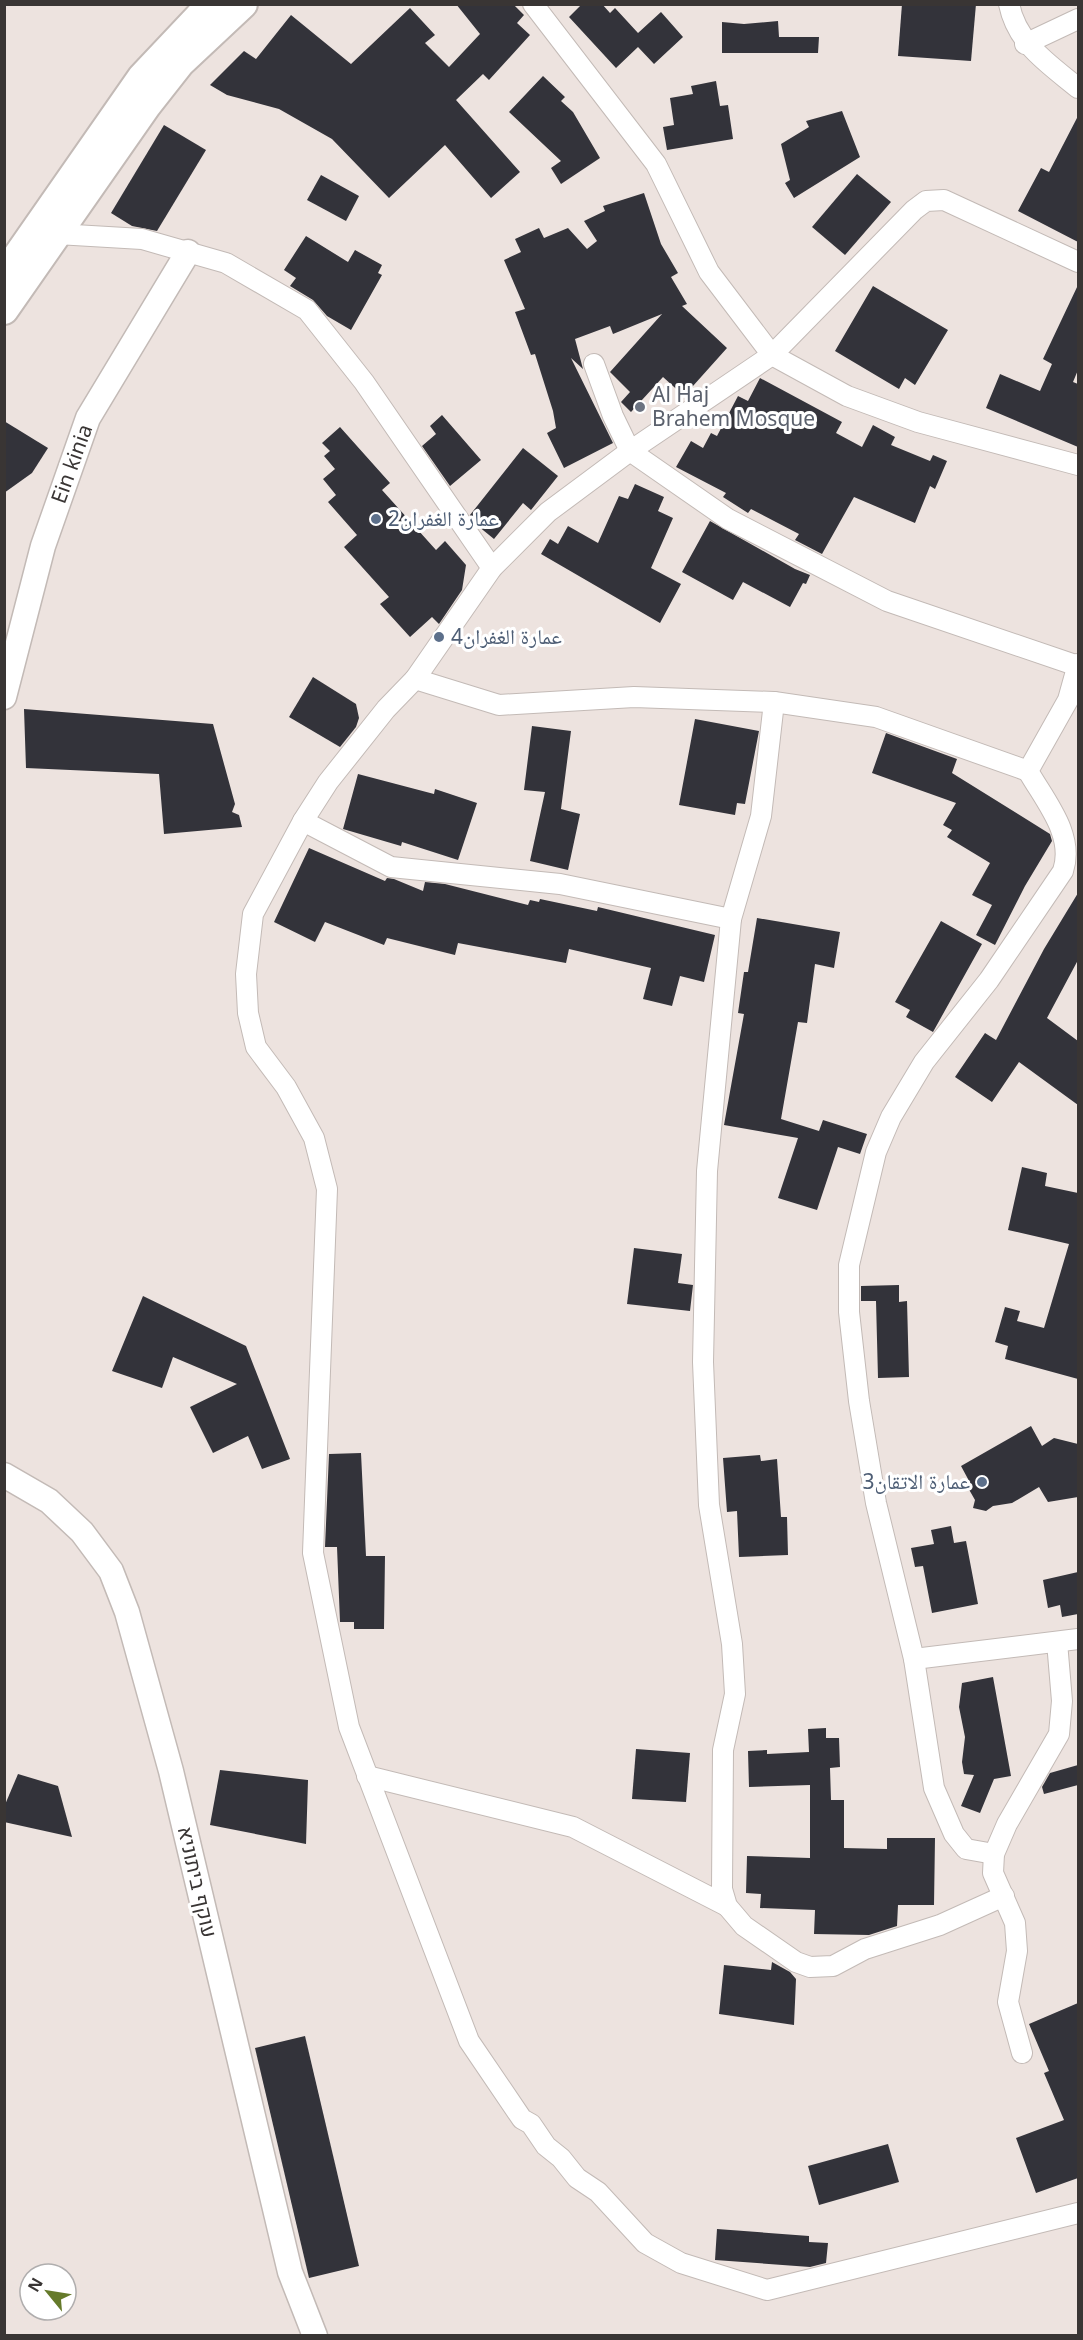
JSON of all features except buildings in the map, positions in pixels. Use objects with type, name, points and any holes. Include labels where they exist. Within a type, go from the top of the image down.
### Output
[{"type":"main road","points":[[4,275],[142,77],[210,4]]},
{"type":"main road","points":[[4,310],[147,105],[180,63],[211,31],[243,4]]},
{"type":"street","points":[[533,4],[656,164],[709,272],[772,355],[847,396],[918,422],[1078,465]]},
{"type":"street","points":[[1009,4],[1011,17],[1025,44],[1078,88]]},
{"type":"street","points":[[1025,44],[1078,19]]},
{"type":"street","points":[[1078,262],[944,200],[926,201],[914,210],[772,355],[630,451],[548,512],[492,568],[415,679],[386,709],[328,782],[303,821],[253,914],[246,974],[248,1013],[256,1047],[286,1087],[314,1138],[327,1189],[313,1552],[349,1727],[469,2041],[522,2119],[531,2124],[546,2146],[561,2158],[577,2178],[598,2192],[645,2242],[681,2263],[767,2290],[1078,2213]]},
{"type":"street","points":[[57,234],[142,239],[225,263],[307,310],[364,382],[492,568]]},
{"type":"street","name":"Ein kinia","points":[[4,697],[43,546],[88,418],[188,252]]},
{"type":"street","points":[[594,364],[613,416],[630,451],[728,519],[887,601],[1078,665],[1073,703],[1028,771]]},
{"type":"street","points":[[415,679],[499,705],[634,697],[774,702],[876,717],[1028,771],[1063,834],[1067,859],[1063,871],[989,980],[924,1062],[891,1117],[876,1152],[849,1265],[849,1312],[859,1401],[876,1503],[914,1659],[934,1788],[954,1834],[966,1849],[994,1854]]},
{"type":"street","points":[[727,1906],[722,1889],[723,1750],[735,1694],[732,1644],[709,1505],[704,1362],[707,1171],[732,919],[761,816],[774,702]]},
{"type":"street","points":[[303,821],[390,867],[560,884],[732,919]]},
{"type":"street","name":"עוקף ביתוניא","points":[[4,1475],[49,1501],[82,1532],[111,1570],[127,1612],[171,1771],[290,2272],[315,2336]]},
{"type":"street","points":[[914,1659],[1078,1639]]},
{"type":"street","points":[[1022,2053],[1008,2002],[1017,1951],[1016,1923],[993,1873],[994,1854],[1007,1824],[1059,1734],[1062,1701],[1057,1642]]},
{"type":"street","points":[[367,1776],[573,1827],[727,1906],[744,1926],[796,1962],[810,1967],[833,1966],[865,1949],[940,1925],[1004,1896]]},
{"type":"place","name":"Al Haj Brahem Mosque","points":[[640,407]]},
{"type":"place","name":"عمارة الغفران2","points":[[376,519]]},
{"type":"place","name":"عمارة الغفران4","points":[[439,637]]},
{"type":"place","name":"عمارة الاتقان3","points":[[982,1482]]}]
